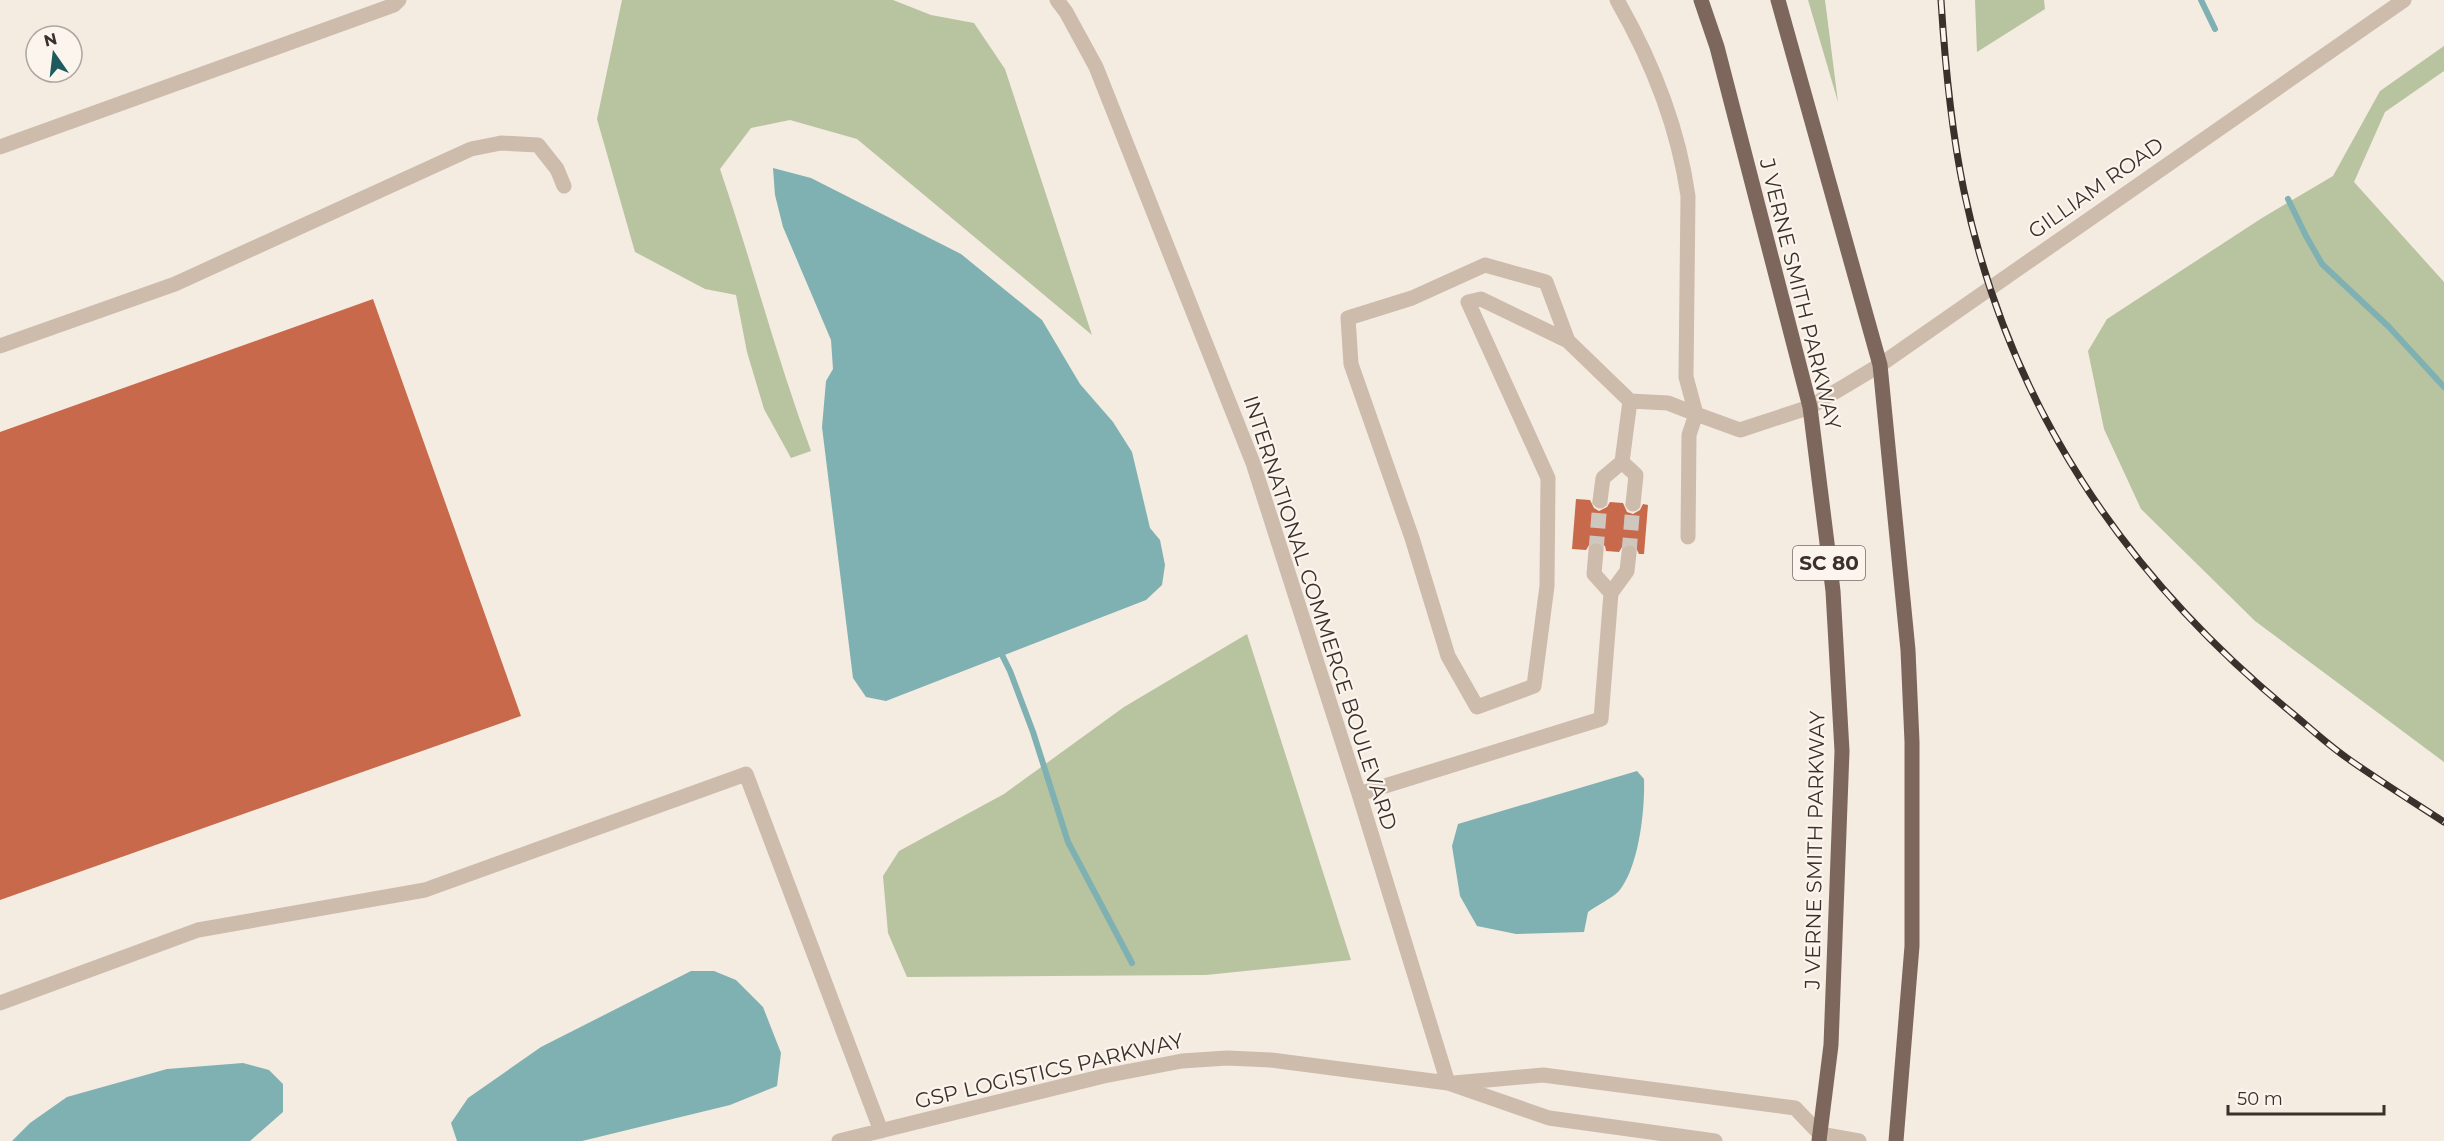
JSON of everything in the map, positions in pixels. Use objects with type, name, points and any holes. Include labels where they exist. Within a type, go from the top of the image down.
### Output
[{"type":"main road","name":"J VERNE SMITH PARKWAY","points":[[1701,0],[1720,59],[1810,407],[1833,591],[1842,751],[1831,1045],[1816,1139]]},
{"type":"main road","points":[[1778,0],[1880,365],[1908,650],[1912,742],[1912,946],[1896,1141]]},
{"type":"street","points":[[0,147],[394,5],[399,0]]},
{"type":"street","name":"INTERNATIONAL COMMERCE BOULEVARD","points":[[1057,0],[1096,67],[1253,463],[1359,794],[1448,1083]]},
{"type":"street","points":[[1617,0],[1645,54],[1661,92],[1678,144],[1688,196],[1686,377],[1696,414],[1689,435],[1688,537]]},
{"type":"street","name":"GILLIAM ROAD","points":[[1630,401],[1668,404],[1740,430],[1810,407],[1880,365],[2404,0]]},
{"type":"street","points":[[0,346],[175,284],[471,149],[501,143],[538,145],[557,169],[564,186]]},
{"type":"street","points":[[1569,341],[1546,282],[1485,265],[1412,298],[1348,318],[1351,364],[1412,538],[1448,656],[1477,707],[1534,686],[1547,586],[1548,478],[1468,303],[1481,299],[1569,341],[1630,401],[1622,462],[1603,478],[1600,501]]},
{"type":"street","points":[[1622,462],[1636,475],[1634,504]]},
{"type":"street","points":[[1596,551],[1594,574],[1611,593]]},
{"type":"street","points":[[1359,794],[1601,719],[1611,593],[1627,571],[1629,553]]},
{"type":"street","points":[[0,1003],[198,930],[425,890],[746,774],[881,1131]]},
{"type":"street","name":"GSP LOGISTICS PARKWAY","points":[[839,1141],[1104,1076],[1182,1061],[1227,1058],[1271,1060],[1448,1083],[1548,1118],[1715,1141]]},
{"type":"street","name":"GSP LOGISTICS PARKWAY","points":[[1448,1083],[1543,1075],[1795,1108],[1816,1139]]},
{"type":"street","points":[[1816,1139],[1859,1141]]},
{"type":"green space","points":[[622,0],[893,0],[931,15],[974,23],[1005,69],[1092,335],[857,139],[790,120],[751,128],[720,169],[811,451],[791,458],[764,409],[747,352],[736,295],[705,289],[635,252],[597,119]]},
{"type":"green space","points":[[1808,0],[1825,0],[1838,102]]},
{"type":"green space","points":[[1975,0],[2044,0],[2045,9],[1977,52]]},
{"type":"green space","points":[[2444,46],[2444,71],[2385,112],[2354,182],[2444,282],[2444,762],[2255,621],[2141,509],[2104,429],[2088,351],[2107,319],[2262,218],[2333,176],[2380,91]]},
{"type":"green space","points":[[1247,634],[1351,960],[1206,975],[907,977],[888,933],[883,876],[899,851],[1004,794],[1124,707]]},
{"type":"water","points":[[773,168],[811,178],[961,254],[1042,320],[1080,384],[1113,422],[1132,452],[1150,528],[1160,540],[1165,565],[1162,585],[1146,600],[886,701],[866,697],[853,678],[822,427],[826,381],[833,369],[831,340],[783,227],[775,195]]},
{"type":"water","points":[[1637,771],[1644,779],[1643,806],[1636,853],[1626,881],[1619,891],[1588,912],[1584,932],[1516,934],[1477,926],[1460,896],[1452,846],[1458,824]]},
{"type":"water","points":[[691,971],[714,971],[736,980],[763,1007],[781,1053],[777,1086],[730,1105],[582,1141],[457,1141],[451,1123],[468,1098],[541,1047]]},
{"type":"water","points":[[243,1063],[269,1070],[283,1084],[283,1112],[250,1141],[12,1141],[30,1123],[67,1097],[167,1069]]},
{"type":"building","points":[[373,299],[521,716],[0,900],[0,432]]},
{"type":"building","points":[[1576,499],[1590,500],[1594,508],[1599,511],[1607,507],[1610,502],[1623,503],[1627,512],[1633,514],[1640,510],[1643,504],[1648,505],[1644,554],[1639,554],[1635,546],[1629,543],[1619,552],[1606,551],[1605,546],[1597,541],[1591,542],[1586,550],[1572,549]]},
{"type":"waterway","points":[[2201,0],[2215,29]]},
{"type":"waterway","points":[[2288,199],[2322,264],[2389,327],[2444,387]]},
{"type":"waterway","points":[[1002,655],[1033,732],[1068,842],[1132,963]]},
{"type":"tunnel","points":[[1596,551],[1600,501]]},
{"type":"tunnel","points":[[1629,553],[1633,504]]},
{"type":"railway","points":[[1941,0],[1955,144],[1964,191],[1984,269],[2011,344],[2043,414],[2082,481],[2126,544],[2176,603],[2232,660],[2340,753],[2444,822]]}]
